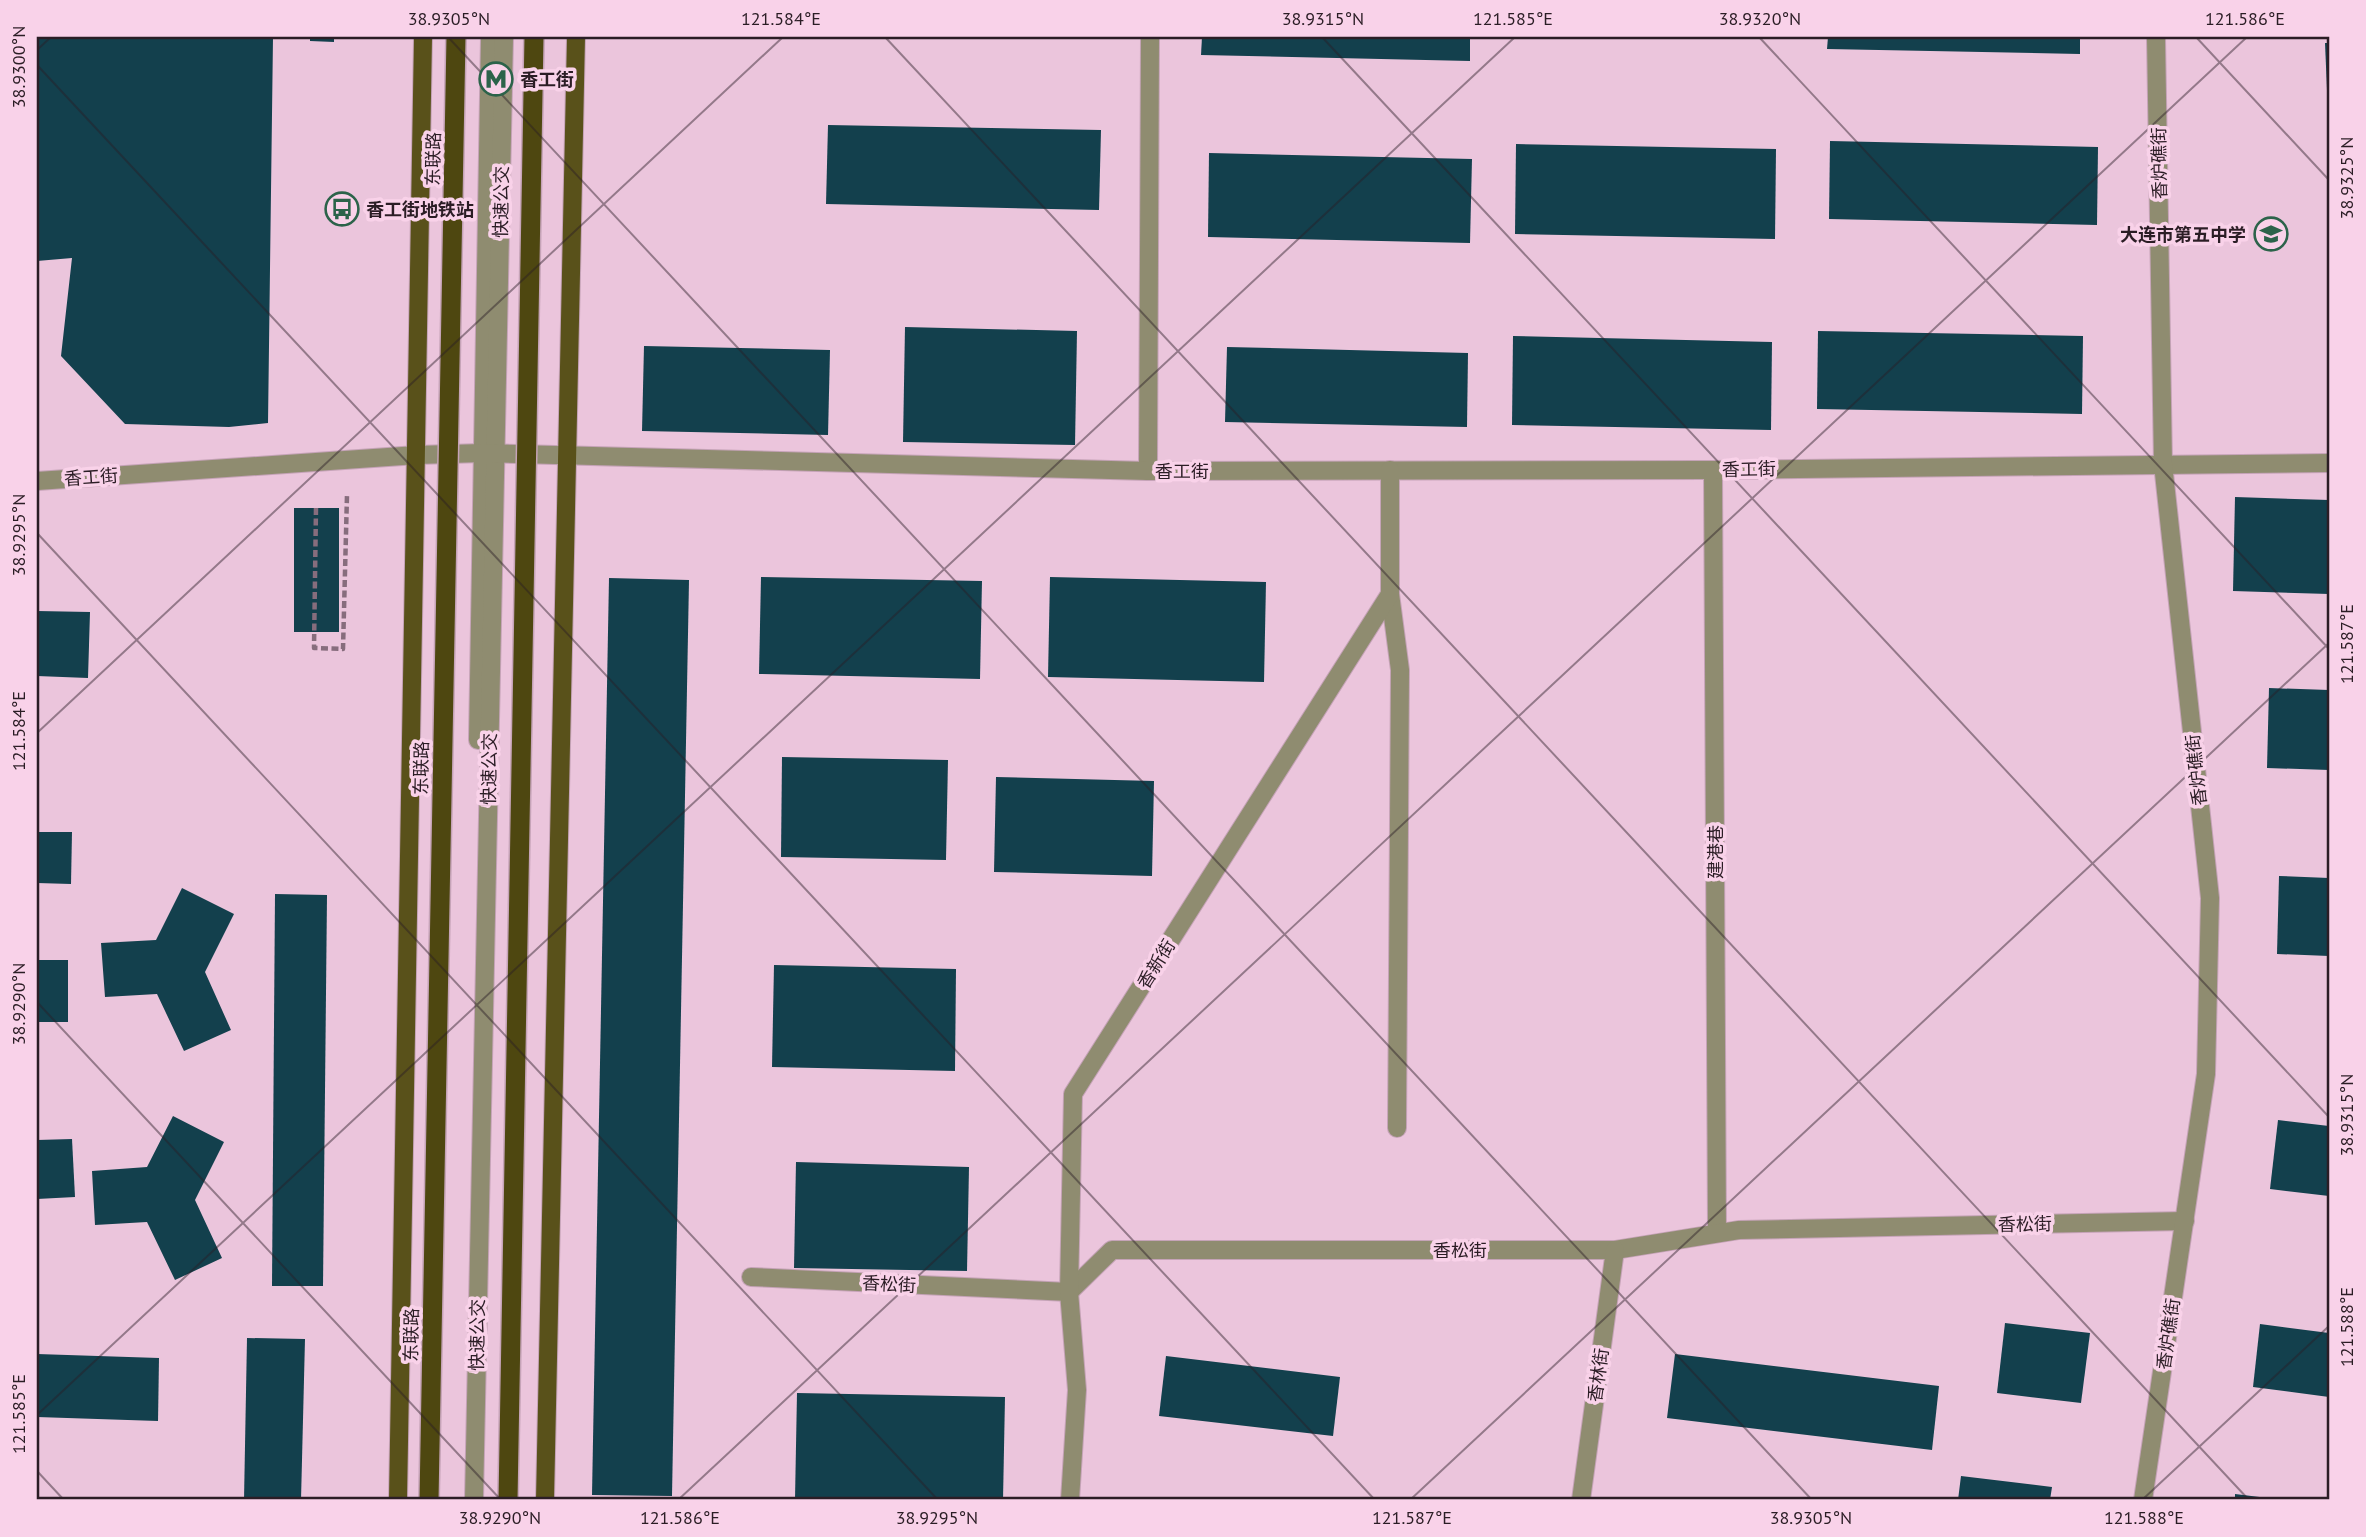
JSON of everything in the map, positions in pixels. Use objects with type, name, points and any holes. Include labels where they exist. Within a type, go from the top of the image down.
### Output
[{"type":"highway","name":"东联路","points":[[429,1500],[456,37]]},
{"type":"highway","points":[[508,1500],[534,37]]},
{"type":"main road","points":[[398,1500],[423,37]]},
{"type":"main road","points":[[545,1500],[576,37]]},
{"type":"street","name":"快速公交","points":[[474,1500],[489,453],[490,37]]},
{"type":"street","name":"快速公交","points":[[462,1500],[474,966],[504,37]]},
{"type":"street","points":[[1148,471],[1150,37]]},
{"type":"street","name":"香炉礁街","points":[[2143,1500],[2206,1073],[2210,898],[2163,464],[2156,37]]},
{"type":"street","name":"香工街","points":[[37,481],[417,455],[489,453],[1148,471],[1713,470],[2329,463]]},
{"type":"street","points":[[1390,470],[1390,594],[1400,670],[1397,1128]]},
{"type":"street","name":"建港巷","points":[[1713,470],[1717,1233]]},
{"type":"street","name":"香新街","points":[[1070,1500],[1077,1390],[1069,1292],[1073,1094],[1390,594]]},
{"type":"street","name":"香松街","points":[[751,1277],[1069,1292],[1112,1250],[1615,1251],[1739,1230],[2185,1221]]},
{"type":"street","name":"香林街","points":[[1581,1500],[1615,1251]]},
{"type":"path","points":[[316,508],[314,648],[343,649],[347,495]]},
{"type":"building","points":[[37,37],[273,37],[268,423],[229,427],[125,424],[61,356],[72,258],[37,261]]},
{"type":"building","points":[[310,37],[334,37],[334,42],[310,41]]},
{"type":"building","points":[[1202,37],[1470,37],[1470,61],[1201,55]]},
{"type":"building","points":[[1828,37],[2080,37],[2080,54],[1827,49]]},
{"type":"building","points":[[2325,43],[2329,43],[2329,90],[2327,90]]},
{"type":"building","points":[[828,125],[1101,130],[1099,210],[826,204]]},
{"type":"building","points":[[1830,141],[2098,147],[2097,225],[1829,219]]},
{"type":"building","points":[[1516,144],[1776,149],[1775,239],[1515,234]]},
{"type":"building","points":[[1209,153],[1472,159],[1470,243],[1208,237]]},
{"type":"building","points":[[905,327],[1077,331],[1075,445],[903,442]]},
{"type":"building","points":[[1818,331],[2083,336],[2082,414],[1817,409]]},
{"type":"building","points":[[1513,336],[1772,342],[1771,430],[1512,425]]},
{"type":"building","points":[[644,346],[830,350],[828,435],[642,431]]},
{"type":"building","points":[[1227,347],[1468,353],[1467,427],[1225,422]]},
{"type":"building","points":[[2235,497],[2329,500],[2329,594],[2233,591]]},
{"type":"building","points":[[294,508],[339,508],[339,632],[294,632]]},
{"type":"building","points":[[761,577],[982,581],[980,679],[759,674]]},
{"type":"building","points":[[1050,577],[1266,582],[1264,682],[1048,677]]},
{"type":"building","points":[[609,578],[689,580],[672,1496],[592,1495]]},
{"type":"building","points":[[37,611],[90,612],[88,678],[37,676]]},
{"type":"building","points":[[2269,688],[2329,690],[2329,770],[2267,768]]},
{"type":"building","points":[[782,757],[948,760],[946,860],[781,857]]},
{"type":"building","points":[[996,777],[1154,781],[1152,876],[994,872]]},
{"type":"building","points":[[37,832],[72,832],[71,884],[37,883]]},
{"type":"building","points":[[2279,876],[2329,878],[2329,956],[2277,954]]},
{"type":"building","points":[[182,888],[234,914],[205,972],[231,1030],[184,1051],[157,994],[105,997],[101,943],[156,940]]},
{"type":"building","points":[[275,894],[327,895],[323,1286],[272,1286]]},
{"type":"building","points":[[37,960],[68,960],[68,1022],[37,1022]]},
{"type":"building","points":[[774,965],[956,969],[955,1071],[772,1067]]},
{"type":"building","points":[[173,1116],[224,1142],[195,1200],[222,1258],[175,1280],[147,1222],[95,1225],[92,1171],[147,1167]]},
{"type":"building","points":[[2278,1120],[2329,1126],[2329,1196],[2270,1189]]},
{"type":"building","points":[[72,1139],[75,1197],[37,1199],[37,1140]]},
{"type":"building","points":[[796,1162],[969,1167],[967,1271],[794,1268]]},
{"type":"building","points":[[2005,1323],[2090,1333],[2081,1403],[1997,1393]]},
{"type":"building","points":[[2260,1324],[2329,1333],[2329,1397],[2253,1387]]},
{"type":"building","points":[[247,1338],[305,1339],[301,1500],[244,1500]]},
{"type":"building","points":[[37,1354],[159,1358],[158,1421],[37,1417]]},
{"type":"building","points":[[1675,1354],[1939,1386],[1932,1450],[1667,1418]]},
{"type":"building","points":[[1166,1356],[1340,1377],[1333,1436],[1159,1416]]},
{"type":"building","points":[[797,1393],[1005,1397],[1003,1500],[795,1499]]},
{"type":"building","points":[[1961,1476],[2052,1487],[2050,1500],[1958,1500]]},
{"type":"building","points":[[2235,1494],[2276,1499],[2276,1500],[2235,1500]]},
{"type":"place","name":"香工街","points":[[496,79]]},
{"type":"place","name":"香工街地铁站","points":[[342,209]]},
{"type":"place","name":"大连市第五中学","points":[[2271,234]]}]
